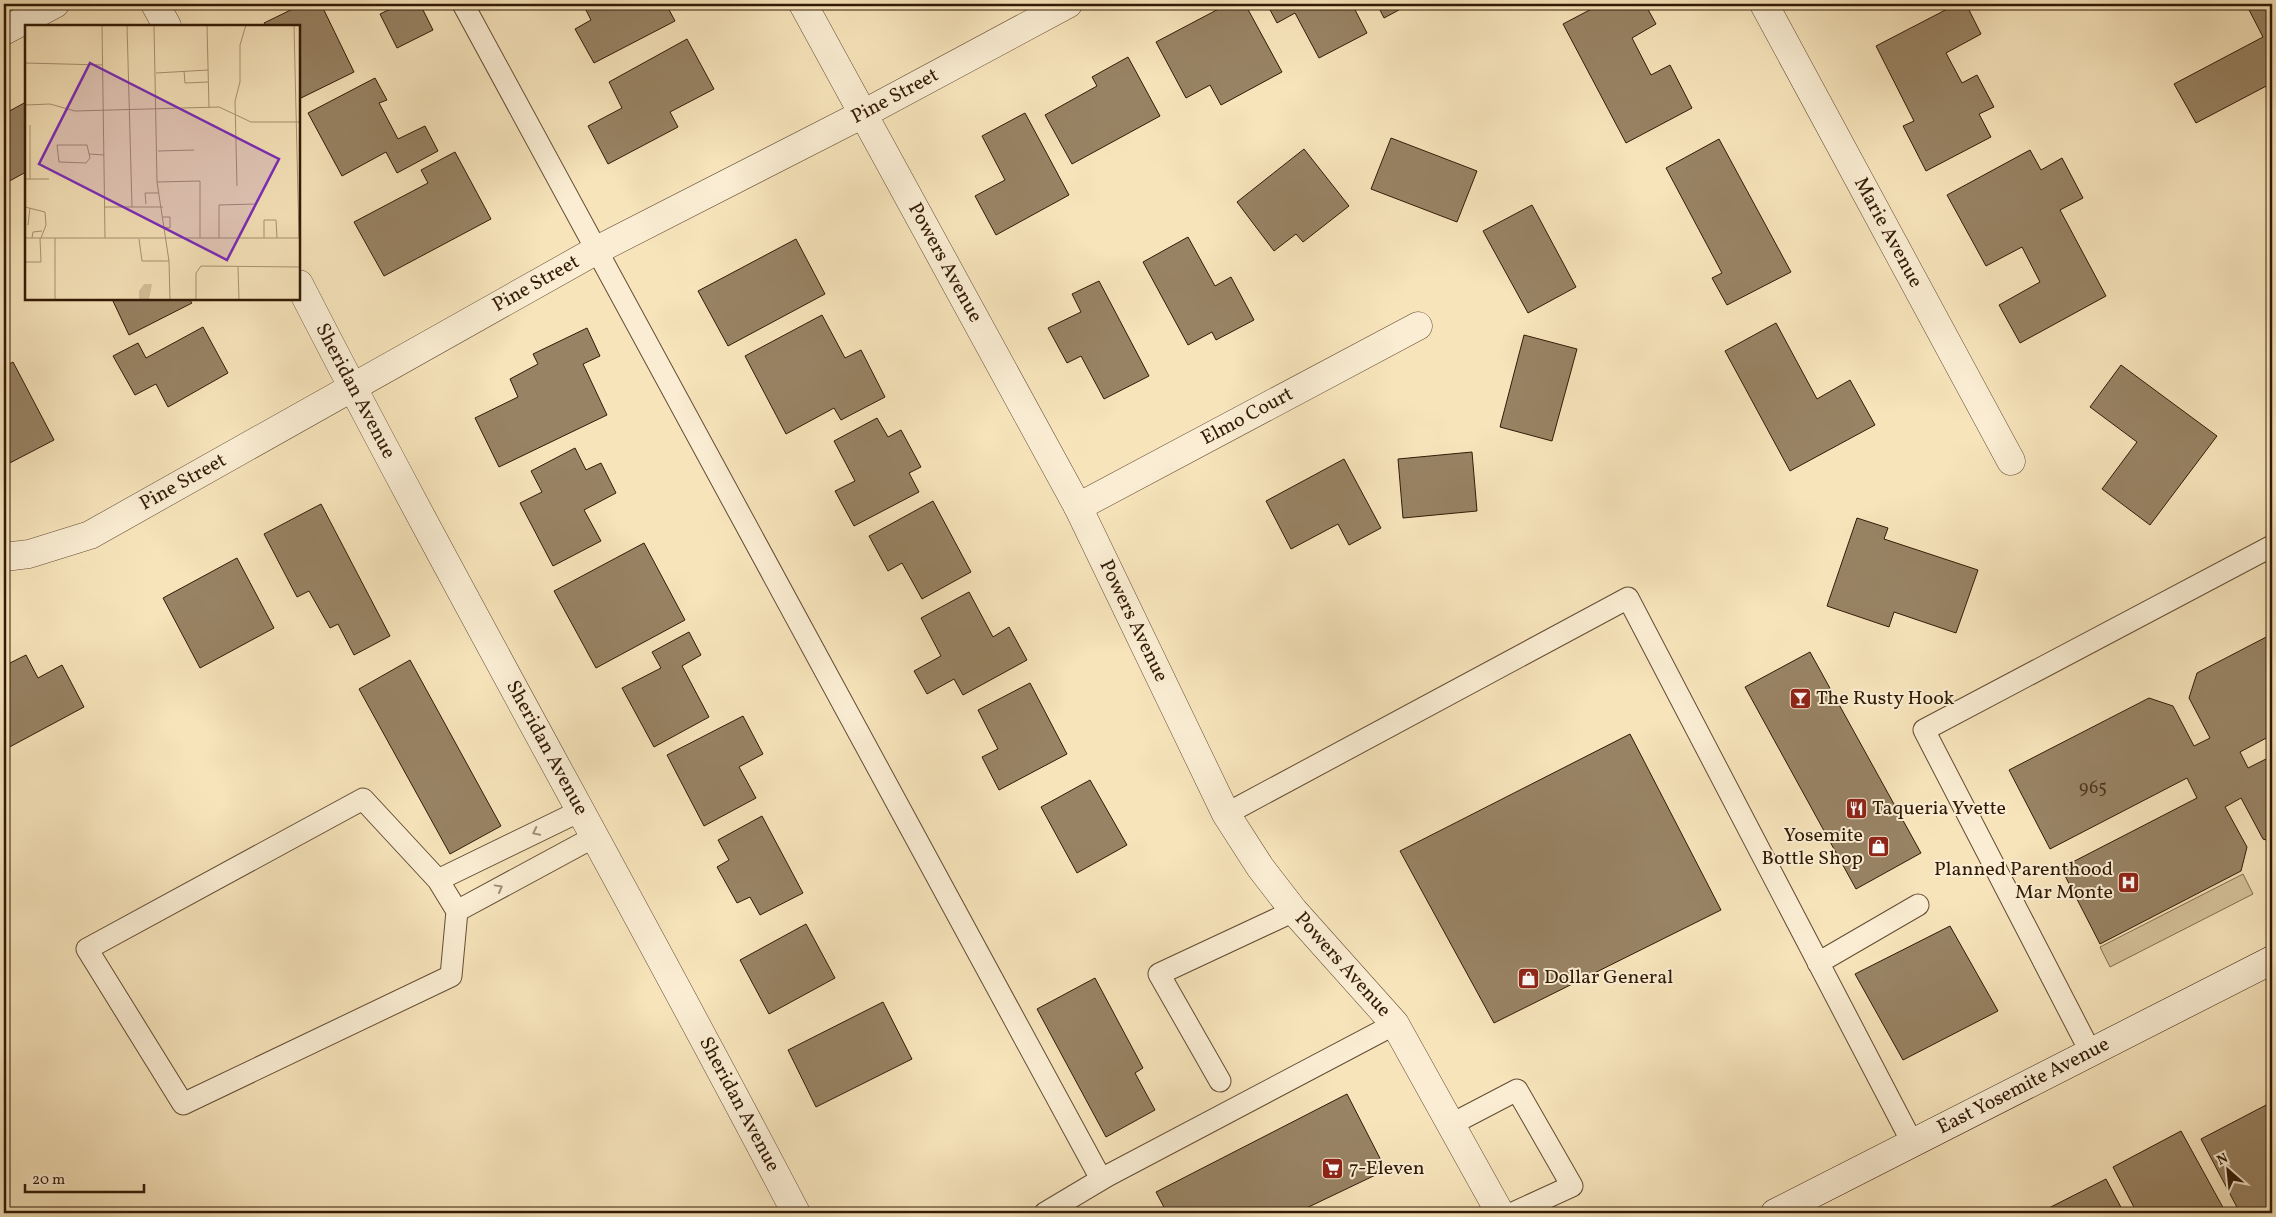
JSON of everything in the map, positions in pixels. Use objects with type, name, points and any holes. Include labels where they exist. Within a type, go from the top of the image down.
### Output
[{"type":"street","points":[[4,31],[55,4]]},
{"type":"street","points":[[155,4],[166,25]]},
{"type":"street","name":"Powers Avenue","points":[[803,4],[1078,507],[1226,814],[1260,866],[1294,912],[1395,1024],[1500,1213]]},
{"type":"street","name":"Pine Street","points":[[4,557],[29,554],[90,535],[595,250],[864,114],[1068,4]]},
{"type":"street","name":"Marie Avenue","points":[[1764,4],[2011,461]]},
{"type":"street","name":"Sheridan Avenue","points":[[300,286],[352,388],[594,837],[691,1012],[796,1213]]},
{"type":"street","name":"Elmo Court","points":[[1078,507],[1418,326]]},
{"type":"street","name":"East Yosemite Avenue","points":[[1775,1213],[2272,960]]},
{"type":"lane","points":[[463,4],[1101,1179]]},
{"type":"lane","points":[[2090,1053],[1924,730],[2272,546]]},
{"type":"lane","points":[[1226,814],[1628,598],[1913,1144]]},
{"type":"lane","points":[[363,799],[438,880],[456,911],[451,976],[183,1104],[87,949],[363,799]]},
{"type":"lane","points":[[438,880],[580,811]]},
{"type":"lane","points":[[456,911],[594,837]]},
{"type":"lane","points":[[1818,963],[1918,904]]},
{"type":"lane","points":[[1220,1081],[1159,974],[1294,912]]},
{"type":"lane","points":[[1045,1213],[1101,1179],[1395,1024]]},
{"type":"lane","points":[[1450,1125],[1517,1090],[1572,1186],[1513,1213]]},
{"type":"shaded area","points":[[2243,874],[2253,894],[2110,967],[2100,947]]},
{"type":"building","points":[[303,4],[321,4],[354,72],[301,98],[300,25],[265,25],[264,23]]},
{"type":"building","points":[[401,4],[420,4],[433,30],[397,48],[380,14]]},
{"type":"building","points":[[583,4],[666,4],[675,21],[594,63],[575,29],[591,20]]},
{"type":"building","points":[[1228,4],[1245,4],[1282,72],[1221,105],[1210,85],[1186,98],[1156,42]]},
{"type":"building","points":[[1267,4],[1352,4],[1367,33],[1319,58],[1295,13],[1277,23]]},
{"type":"building","points":[[1377,4],[1410,4],[1384,18]]},
{"type":"building","points":[[1601,4],[1645,4],[1656,24],[1632,38],[1651,75],[1670,65],[1692,108],[1626,143],[1563,24]]},
{"type":"building","points":[[1957,4],[1966,4],[1981,34],[1946,53],[1962,83],[1977,75],[1994,107],[1979,114],[1991,137],[1926,171],[1903,126],[1914,121],[1876,46]]},
{"type":"building","points":[[2246,4],[2272,4],[2272,83],[2196,123],[2174,84],[2263,37]]},
{"type":"building","points":[[687,39],[714,89],[670,112],[678,127],[608,164],[588,126],[622,108],[609,82]]},
{"type":"building","points":[[1128,57],[1160,116],[1072,164],[1045,115],[1097,86],[1092,77]]},
{"type":"building","points":[[375,78],[387,100],[379,103],[398,139],[425,126],[438,151],[397,173],[386,152],[342,176],[308,113]]},
{"type":"building","points":[[25,103],[25,173],[4,184],[4,114]]},
{"type":"building","points":[[1025,113],[1069,195],[996,235],[975,196],[1005,180],[982,136]]},
{"type":"building","points":[[1391,138],[1477,171],[1457,222],[1371,189]]},
{"type":"building","points":[[1719,139],[1791,272],[1727,305],[1712,278],[1722,273],[1666,168]]},
{"type":"building","points":[[1304,149],[1349,206],[1303,242],[1296,234],[1274,251],[1237,202]]},
{"type":"building","points":[[2030,150],[2041,170],[2062,158],[2083,198],[2060,210],[2106,296],[2020,343],[1999,305],[2040,282],[2022,247],[1986,266],[1947,195]]},
{"type":"building","points":[[455,152],[491,219],[384,276],[354,222],[428,183],[421,170]]},
{"type":"building","points":[[1532,205],[1576,287],[1528,313],[1483,231]]},
{"type":"building","points":[[1188,237],[1215,286],[1231,277],[1254,320],[1216,340],[1212,332],[1188,345],[1143,262]]},
{"type":"building","points":[[796,239],[825,294],[728,346],[698,291]]},
{"type":"building","points":[[1099,281],[1149,376],[1104,399],[1081,356],[1067,363],[1048,328],[1081,312],[1072,294]]},
{"type":"building","points":[[112,300],[190,300],[192,303],[129,335]]},
{"type":"building","points":[[822,315],[845,358],[861,350],[885,397],[841,420],[834,408],[786,434],[745,356]]},
{"type":"building","points":[[1776,323],[1817,399],[1850,380],[1875,425],[1790,471],[1725,351]]},
{"type":"building","points":[[203,327],[228,373],[168,407],[156,384],[135,395],[113,356],[138,343],[146,358]]},
{"type":"building","points":[[587,328],[600,356],[583,364],[607,415],[499,467],[475,418],[518,397],[510,379],[538,364],[533,354]]},
{"type":"building","points":[[1524,335],[1577,349],[1552,441],[1500,427]]},
{"type":"building","points":[[13,362],[54,440],[4,466],[4,367]]},
{"type":"building","points":[[2121,365],[2217,436],[2150,525],[2102,489],[2137,442],[2090,407]]},
{"type":"building","points":[[877,418],[888,437],[901,430],[921,467],[909,473],[919,492],[854,526],[835,491],[855,481],[834,441]]},
{"type":"building","points":[[575,448],[586,470],[601,463],[616,493],[584,510],[601,541],[553,566],[520,503],[542,492],[531,471]]},
{"type":"building","points":[[1472,452],[1477,511],[1403,518],[1398,459]]},
{"type":"building","points":[[1344,459],[1381,528],[1349,545],[1338,524],[1291,549],[1266,501]]},
{"type":"building","points":[[933,501],[971,572],[922,599],[902,563],[888,571],[869,536]]},
{"type":"building","points":[[321,504],[390,636],[354,655],[338,624],[330,628],[309,591],[297,597],[264,534]]},
{"type":"building","points":[[1857,518],[1888,528],[1884,539],[1978,570],[1956,633],[1894,612],[1889,627],[1827,606]]},
{"type":"building","points":[[644,543],[685,620],[596,668],[554,591]]},
{"type":"building","points":[[237,558],[274,628],[200,668],[163,598]]},
{"type":"building","points":[[969,592],[993,637],[1009,627],[1027,660],[963,695],[954,679],[927,694],[914,671],[941,656],[921,618]]},
{"type":"building","points":[[689,632],[701,655],[682,666],[709,717],[654,747],[622,688],[661,668],[652,652]]},
{"type":"building","points":[[2272,634],[2272,735],[2240,752],[2248,768],[2272,756],[2272,842],[2263,839],[2241,798],[2225,807],[2247,847],[2241,871],[2100,944],[2061,868],[2197,798],[2187,778],[2050,849],[2009,770],[2149,698],[2173,706],[2194,746],[2210,738],[2189,698],[2197,673]]},
{"type":"building","points":[[1810,652],[1921,853],[1856,889],[1745,687]]},
{"type":"building","points":[[26,655],[38,678],[62,665],[84,707],[4,750],[4,666]]},
{"type":"building","points":[[410,660],[501,826],[450,854],[359,689]]},
{"type":"building","points":[[1030,683],[1067,754],[999,790],[982,757],[998,749],[978,710]]},
{"type":"building","points":[[743,716],[763,754],[739,767],[756,798],[704,826],[667,755]]},
{"type":"building","points":[[1630,734],[1721,910],[1494,1023],[1400,851]]},
{"type":"building","points":[[1090,780],[1127,845],[1077,873],[1041,807]]},
{"type":"building","points":[[762,816],[803,893],[760,915],[750,897],[737,903],[717,867],[729,860],[718,840]]},
{"type":"building","points":[[806,924],[835,978],[769,1014],[740,960]]},
{"type":"building","points":[[1950,926],[1998,1011],[1903,1060],[1855,974]]},
{"type":"building","points":[[1095,978],[1143,1068],[1135,1073],[1155,1110],[1106,1137],[1037,1009]]},
{"type":"building","points":[[883,1002],[912,1059],[816,1107],[788,1050]]},
{"type":"building","points":[[1347,1094],[1386,1170],[1296,1213],[1167,1213],[1156,1192]]},
{"type":"building","points":[[2270,1103],[2272,1107],[2272,1211],[2269,1213],[2240,1213],[2201,1139]]},
{"type":"building","points":[[2181,1131],[2226,1213],[2137,1213],[2113,1167]]},
{"type":"building","points":[[2106,1179],[2124,1213],[2039,1213]]},
{"type":"place","name":"The Rusty Hook","points":[[1800,699]]},
{"type":"place","name":"Taqueria Yvette","points":[[1856,809]]},
{"type":"place","name":"Yosemite Bottle Shop","points":[[1879,847]]},
{"type":"place","name":"Planned Parenthood Mar Monte","points":[[2129,882]]},
{"type":"place","name":"Dollar General","points":[[1528,978]]},
{"type":"place","name":"7-Eleven","points":[[1333,1169]]}]
